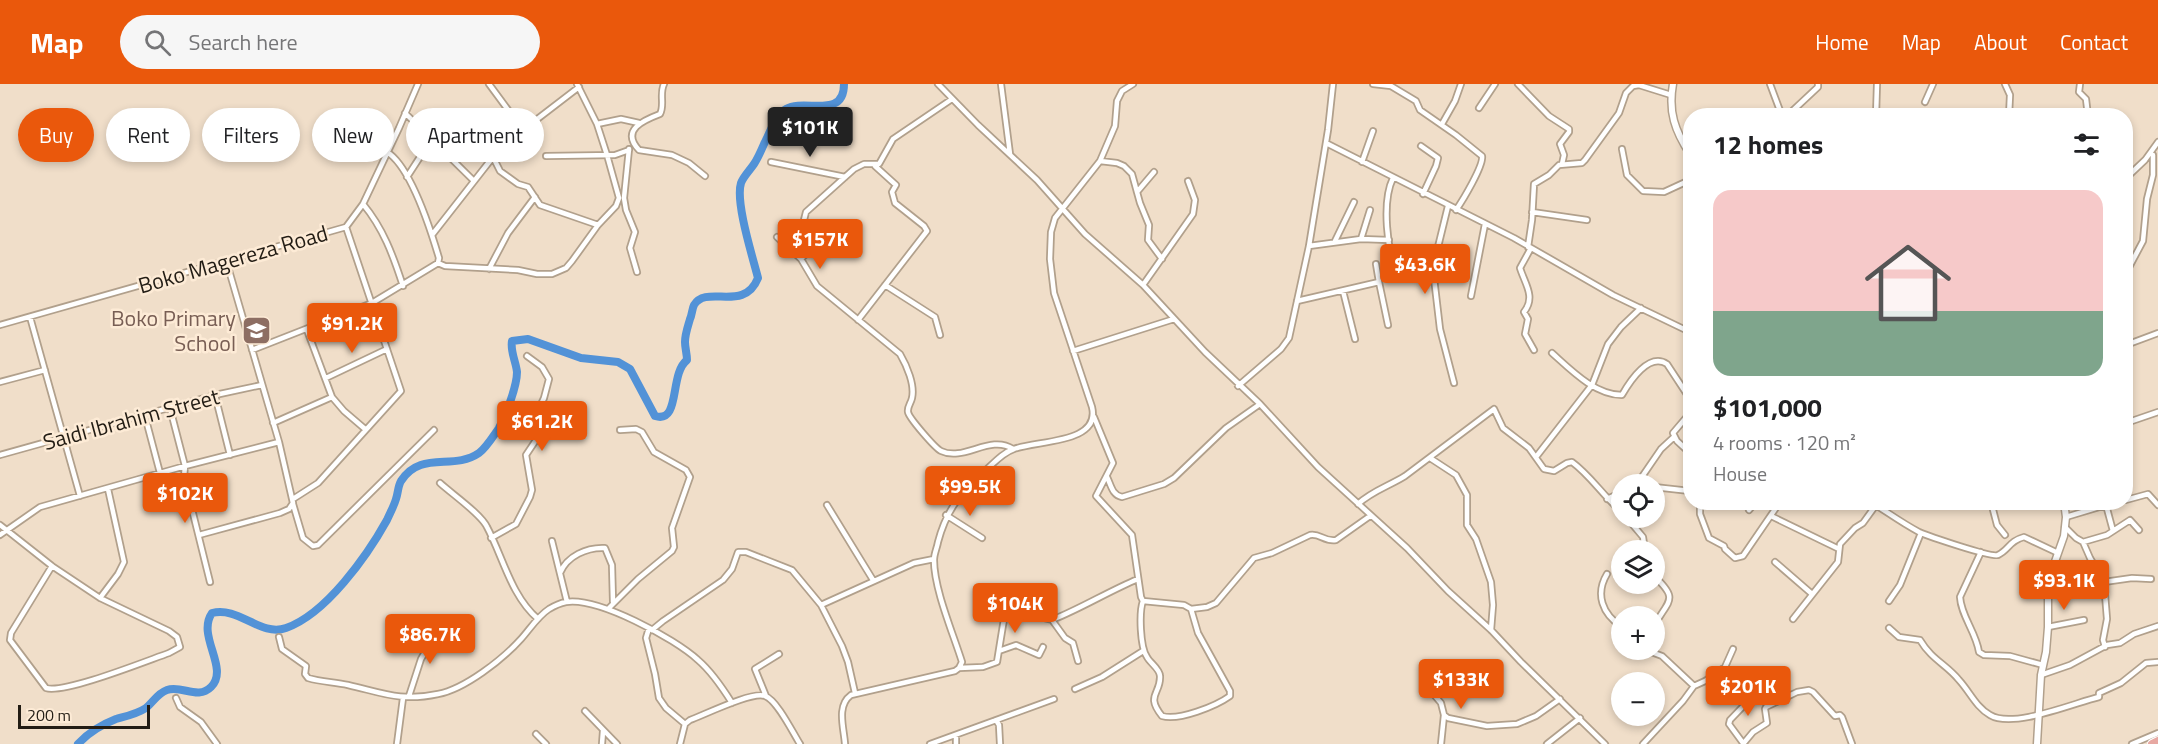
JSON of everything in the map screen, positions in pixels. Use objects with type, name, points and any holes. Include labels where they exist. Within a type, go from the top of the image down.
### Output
[{"type":"highway","points":[[2152,744],[2158,741]]},
{"type":"street","name":"Boko Magereza Road","points":[[394,137],[418,84]]},
{"type":"street","points":[[489,84],[507,108]]},
{"type":"street","points":[[597,124],[621,119],[639,123],[660,114],[662,111],[661,91],[664,84]]},
{"type":"street","points":[[938,84],[1010,154],[1085,234],[1143,285],[1238,386],[1260,404],[1318,467],[1407,548],[1603,743]]},
{"type":"street","points":[[1001,84],[1010,154]]},
{"type":"street","points":[[1133,84],[1122,91],[1117,101],[1115,126],[1100,161],[1062,208],[1053,225],[1051,274],[1059,309],[1094,417],[1113,463],[1096,496],[1132,535],[1143,601],[1141,625],[1143,651],[1160,673],[1154,697],[1156,707],[1162,716],[1175,717],[1208,707],[1230,696],[1230,691],[1198,633],[1191,609]]},
{"type":"street","points":[[1238,386],[1286,344],[1309,246],[1333,84]]},
{"type":"street","points":[[1373,84],[1392,85],[1416,101],[1420,110],[1442,124],[1483,158],[1471,186],[1456,210]]},
{"type":"street","points":[[1442,124],[1455,101],[1461,84]]},
{"type":"street","points":[[1479,108],[1495,84]]},
{"type":"street","points":[[1518,84],[1549,116],[1569,129],[1560,144],[1564,155],[1562,164]]},
{"type":"street","points":[[1673,84],[1671,117],[1683,143]]},
{"type":"street","points":[[1770,84],[1779,108]]},
{"type":"street","points":[[1796,108],[1817,88],[1818,84]]},
{"type":"street","points":[[1876,108],[1877,84]]},
{"type":"street","points":[[1925,102],[1933,84]]},
{"type":"street","points":[[2005,84],[2010,95],[2009,108]]},
{"type":"street","points":[[2080,84],[2079,92],[2086,99],[2087,108]]},
{"type":"street","points":[[1534,350],[1525,334],[1528,319],[1524,312],[1531,297],[1520,268],[1530,248],[1533,185],[1562,164],[1582,163],[1620,113],[1626,93],[1633,86],[1639,85],[1671,95]]},
{"type":"street","points":[[438,263],[445,266],[518,270],[545,275],[559,272],[572,261],[618,202],[618,193],[608,155],[597,124],[578,86],[544,113]]},
{"type":"street","points":[[801,259],[813,244],[804,216],[845,177],[859,166],[875,166],[884,158],[889,143],[952,99]]},
{"type":"street","points":[[546,156],[621,154],[633,143],[633,134],[639,123]]},
{"type":"street","points":[[1362,162],[1373,131]]},
{"type":"street","points":[[2133,261],[2144,241],[2147,199],[2153,175],[2153,155],[2158,142]]},
{"type":"street","points":[[633,143],[639,150],[672,154],[705,176]]},
{"type":"street","points":[[1326,143],[1485,224],[1613,295],[1683,329]]},
{"type":"street","points":[[1420,146],[1438,158],[1423,194]]},
{"type":"street","points":[[629,149],[624,198],[635,232],[630,248],[637,272]]},
{"type":"street","points":[[1622,149],[1627,175],[1643,190],[1664,192],[1683,183]]},
{"type":"street","points":[[629,159],[639,150]]},
{"type":"street","points":[[2133,172],[2153,155]]},
{"type":"street","points":[[252,350],[372,303],[438,263],[439,258],[432,235],[407,177],[394,158]]},
{"type":"street","points":[[1100,161],[1117,163],[1130,171],[1150,227],[1148,240],[1162,259]]},
{"type":"street","name":"Boko Magereza Road","points":[[0,325],[346,227],[363,204],[382,162]]},
{"type":"street","points":[[407,177],[417,162]]},
{"type":"street","points":[[454,162],[474,181]]},
{"type":"street","points":[[432,235],[489,162]]},
{"type":"street","points":[[496,162],[500,171],[518,184],[528,187],[540,205],[598,225]]},
{"type":"street","points":[[771,162],[845,177]]},
{"type":"street","points":[[858,320],[927,231],[895,203],[892,192],[896,185],[875,166]]},
{"type":"street","points":[[1137,192],[1154,172]]},
{"type":"street","points":[[1393,178],[1389,192],[1389,240],[1396,276]]},
{"type":"street","points":[[1143,285],[1193,214],[1195,200],[1188,181]]},
{"type":"street","points":[[489,269],[508,233],[535,197]]},
{"type":"street","points":[[1335,241],[1354,202]]},
{"type":"street","points":[[363,204],[386,238],[403,286]]},
{"type":"street","points":[[1448,206],[1437,251],[1434,278],[1438,322],[1454,383]]},
{"type":"street","points":[[1361,238],[1370,210]]},
{"type":"street","points":[[1533,212],[1587,220]]},
{"type":"street","points":[[1471,296],[1485,224]]},
{"type":"street","points":[[199,535],[289,509],[292,499],[318,483],[401,391],[346,227]]},
{"type":"street","points":[[777,237],[801,259],[817,286],[890,345],[904,362],[912,391],[908,408],[909,415],[936,448],[952,453],[1005,444],[1013,449]]},
{"type":"street","points":[[1309,246],[1361,238],[1389,240]]},
{"type":"street","points":[[226,260],[279,442],[303,538],[313,546],[318,545],[434,430]]},
{"type":"street","points":[[1376,264],[1388,325]]},
{"type":"street","points":[[1297,301],[1379,282]]},
{"type":"street","points":[[885,285],[935,317],[940,335]]},
{"type":"street","points":[[1343,291],[1355,339]]},
{"type":"street","points":[[1536,457],[1592,385],[1608,344],[1641,308]]},
{"type":"street","points":[[30,317],[80,496]]},
{"type":"street","points":[[1073,351],[1174,319]]},
{"type":"street","points":[[307,330],[332,397],[365,429]]},
{"type":"street","points":[[2133,342],[2158,333]]},
{"type":"street","points":[[326,378],[387,349]]},
{"type":"street","points":[[1552,353],[1574,373],[1592,385],[1613,394],[1622,395],[1639,371],[1656,361],[1663,361],[1667,364],[1683,388]]},
{"type":"street","points":[[491,538],[516,524],[532,490],[526,455],[536,440],[536,419],[549,379],[542,368],[527,356]]},
{"type":"street","points":[[0,382],[45,370]]},
{"type":"street","name":"Saidi Ibrahim Street","points":[[0,455],[215,395],[262,385]]},
{"type":"street","points":[[215,395],[230,455]]},
{"type":"street","points":[[273,423],[332,397]]},
{"type":"street","points":[[1107,477],[1117,496],[1164,484],[1182,471],[1226,428],[1260,404]]},
{"type":"street","points":[[170,408],[185,466],[184,477],[210,582]]},
{"type":"street","points":[[1358,504],[1372,492],[1392,484],[1431,458],[1494,409],[1503,428],[1529,448],[1544,469],[1549,472],[1572,462],[1611,502]]},
{"type":"street","points":[[2133,421],[2158,412]]},
{"type":"street","points":[[145,416],[160,473]]},
{"type":"street","points":[[959,668],[962,662],[942,601],[934,559],[946,515],[965,491],[1000,457],[1013,449],[1073,436],[1088,428],[1094,417]]},
{"type":"street","points":[[1644,474],[1661,449],[1674,437],[1676,428],[1683,420]]},
{"type":"street","points":[[608,609],[613,602],[672,551],[674,547],[672,528],[690,477],[686,470],[654,453],[642,432],[636,429],[620,430]]},
{"type":"street","points":[[1674,437],[1683,446]]},
{"type":"street","points":[[0,535],[40,507],[279,442]]},
{"type":"street","points":[[1431,458],[1456,475],[1467,495],[1467,525],[1476,539],[1491,582],[1493,604],[1491,630]]},
{"type":"street","points":[[440,483],[487,525],[491,538],[526,607],[538,619]]},
{"type":"street","points":[[1665,488],[1683,490]]},
{"type":"street","points":[[100,598],[124,562],[108,489]]},
{"type":"street","points":[[2133,498],[2148,494],[2158,505]]},
{"type":"street","points":[[1607,499],[1611,497]]},
{"type":"street","points":[[827,505],[873,580]]},
{"type":"street","points":[[1700,510],[1709,538],[1724,546],[1735,558],[1743,556],[1775,510]]},
{"type":"street","points":[[1793,619],[1838,562],[1840,544],[1863,523],[1871,510]]},
{"type":"street","points":[[1884,510],[1921,533],[1995,556],[2015,539],[2024,537],[2058,554]]},
{"type":"street","points":[[1993,510],[1998,525],[2005,535]]},
{"type":"street","points":[[2037,744],[2041,675],[2048,627],[2048,586],[2064,536],[2065,510]]},
{"type":"street","points":[[2066,517],[2089,510]]},
{"type":"street","points":[[2107,510],[2113,531]]},
{"type":"street","points":[[946,515],[982,538]]},
{"type":"street","points":[[1143,601],[1184,605],[1191,609],[1207,607],[1216,603],[1254,558],[1272,553],[1314,534],[1324,540],[1336,540],[1370,516]]},
{"type":"street","points":[[1771,516],[1839,549]]},
{"type":"street","points":[[2083,542],[2103,536],[2130,520],[2139,530]]},
{"type":"street","points":[[0,525],[52,566],[100,598],[169,631],[177,637],[180,647],[169,653],[80,683],[54,690],[46,688],[10,640],[11,633],[52,566]]},
{"type":"street","points":[[2065,527],[2083,542],[2104,582],[2107,619],[2103,640],[2105,647]]},
{"type":"street","points":[[1889,601],[1900,585],[1921,533]]},
{"type":"street","points":[[552,542],[567,602]]},
{"type":"street","points":[[560,573],[566,561],[571,557],[605,548],[611,558],[613,602]]},
{"type":"street","points":[[685,724],[666,708],[659,698],[656,674],[646,638],[651,629],[723,580],[732,569],[738,552],[741,551],[792,570],[821,605],[842,646],[855,693]]},
{"type":"street","points":[[1981,552],[1960,597],[1968,623],[1974,629],[1979,652],[1984,655],[2010,656],[2043,665]]},
{"type":"street","points":[[821,605],[914,563],[934,559]]},
{"type":"street","points":[[1775,562],[1812,594]]},
{"type":"street","points":[[1607,574],[1600,586],[1601,596],[1611,617]]},
{"type":"street","points":[[2104,582],[2132,578],[2151,579]]},
{"type":"street","points":[[845,744],[842,708],[846,698],[855,693],[959,668],[994,664],[998,658],[1003,625],[1008,617],[1035,616],[1052,620],[1138,579]]},
{"type":"street","points":[[1665,587],[1670,596],[1665,609]]},
{"type":"street","points":[[279,637],[282,649],[306,666],[305,674],[308,678],[392,697],[438,694],[477,675],[507,654],[547,610],[567,602],[585,604],[608,609],[651,629],[686,650],[715,677],[732,703]]},
{"type":"street","points":[[1052,620],[1062,636],[1073,643],[1078,661]]},
{"type":"street","points":[[2048,627],[2084,620]]},
{"type":"street","points":[[2041,675],[2070,665],[2105,647],[2158,626]]},
{"type":"street","points":[[397,744],[406,697],[421,659],[439,628]]},
{"type":"street","points":[[1889,628],[1899,637],[1920,640],[1929,654],[1959,680],[1978,705],[1989,715],[2001,718],[2040,715],[2072,703],[2099,697],[2099,693],[2121,683],[2146,663],[2158,662]]},
{"type":"street","points":[[999,651],[1016,645],[1039,655],[1043,647]]},
{"type":"street","points":[[1643,744],[1694,686],[1725,667],[1733,650]]},
{"type":"street","points":[[1075,689],[1102,677],[1143,651]]},
{"type":"street","points":[[779,654],[755,669],[755,673],[766,696],[779,710],[801,744]]},
{"type":"street","points":[[1665,659],[1694,686]]},
{"type":"street","points":[[1424,683],[1441,703],[1444,715],[1442,744]]},
{"type":"street","points":[[1776,702],[1766,693],[1755,695],[1730,720],[1729,724],[1743,744],[1753,732],[1767,723],[1765,709],[1804,690],[1813,692],[1832,714],[1842,717],[1852,744]]},
{"type":"street","points":[[685,724],[732,703],[759,695],[766,696]]},
{"type":"street","points":[[176,698],[180,707],[201,722],[218,744]]},
{"type":"street","points":[[930,744],[1054,699]]},
{"type":"street","points":[[1444,715],[1452,719],[1487,726],[1517,724],[1536,716],[1560,699]]},
{"type":"street","points":[[585,711],[616,744]]},
{"type":"street","points":[[1547,744],[1580,718]]},
{"type":"street","points":[[996,720],[999,724],[1000,744]]},
{"type":"street","points":[[680,744],[685,724]]},
{"type":"street","points":[[602,744],[603,731]]},
{"type":"street","points":[[2132,744],[2158,733]]},
{"type":"street","points":[[536,734],[546,744]]},
{"type":"street","points":[[956,735],[956,744]]},
{"type":"waterway","points":[[78,744],[106,723],[146,708],[164,691],[178,689],[201,692],[211,687],[216,679],[217,671],[208,632],[208,622],[212,613],[231,614],[276,630],[301,621],[316,610],[344,582],[379,534],[394,504],[400,483],[409,472],[428,463],[469,458],[482,451],[492,438],[505,416],[515,385],[517,372],[512,341],[528,339],[581,358],[618,362],[630,369],[655,416],[668,413],[678,376],[687,360],[686,336],[694,305],[700,299],[708,297],[744,294],[752,288],[758,278],[742,216],[740,203],[742,181],[782,112],[794,106],[822,106],[838,102],[844,84]]},
{"type":"place","name":"Boko Primary School","points":[[257,331]]}]
